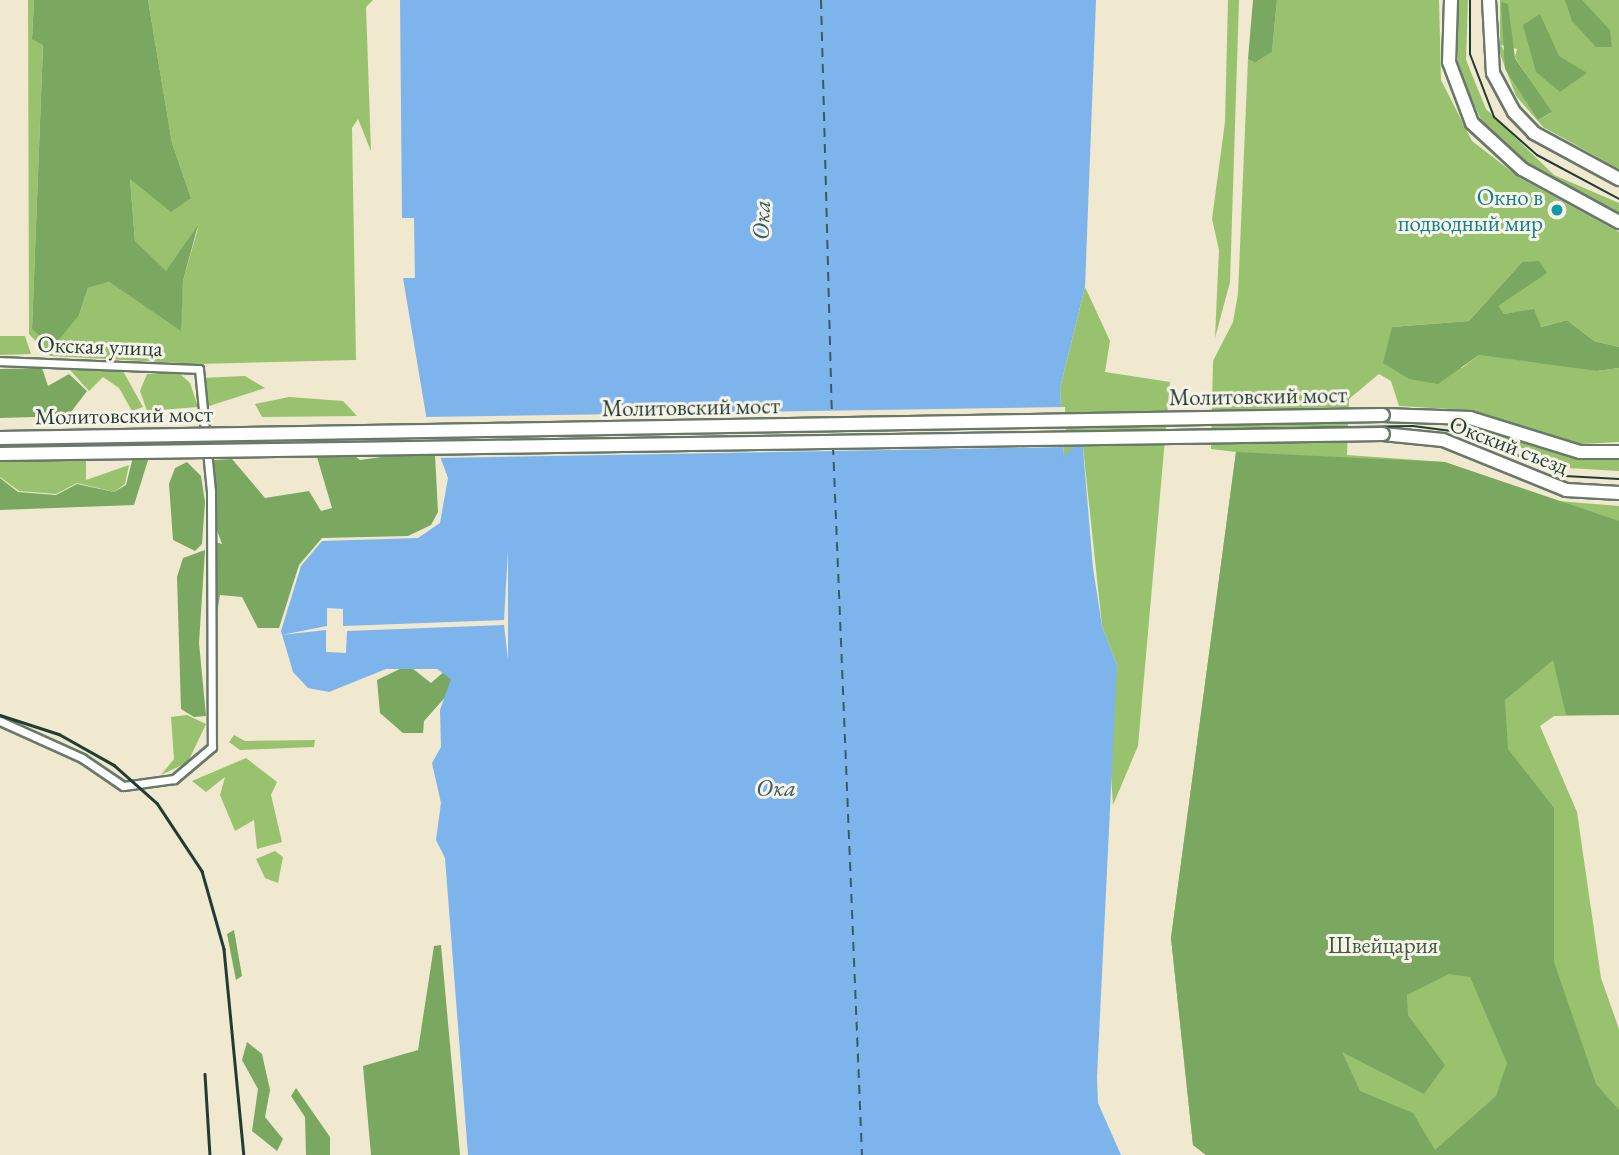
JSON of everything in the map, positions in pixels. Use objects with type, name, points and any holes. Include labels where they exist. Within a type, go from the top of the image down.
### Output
[{"type":"main road","points":[[1451,0],[1449,62],[1472,123],[1522,169],[1619,222]]},
{"type":"main road","points":[[1489,0],[1491,63],[1514,112],[1534,133],[1619,179]]},
{"type":"main road","name":"Молитовский мост","points":[[0,438],[1383,415]]},
{"type":"main road","name":"Окский съезд","points":[[1383,415],[1470,418],[1580,452],[1619,452]]},
{"type":"main road","name":"Молитовский мост","points":[[0,454],[1383,434]]},
{"type":"main road","name":"Окский съезд","points":[[1383,434],[1443,440],[1566,490],[1619,493]]},
{"type":"street","name":"Окская улица","points":[[0,361],[199,369],[211,491],[212,747],[174,779],[123,786],[82,758],[0,722]]},
{"type":"green space","points":[[28,0],[34,0],[32,38],[43,44],[32,329],[79,315],[88,288],[109,282],[180,330],[183,281],[198,228],[166,272],[135,241],[130,179],[191,198],[172,143],[148,0],[373,0],[366,7],[371,151],[358,119],[352,128],[356,360],[197,364],[50,356],[29,334]]},
{"type":"green space","points":[[34,0],[148,0],[172,143],[191,198],[171,212],[130,179],[135,241],[166,271],[198,225],[183,281],[181,331],[109,282],[88,288],[79,315],[53,347],[32,329],[43,45],[32,39]]},
{"type":"green space","points":[[1228,0],[1239,0],[1230,282],[1215,338],[1219,250],[1212,219],[1225,122]]},
{"type":"green space","points":[[1253,0],[1277,0],[1272,52],[1255,63],[1248,59]]},
{"type":"green space","name":"Швейцария","points":[[1277,0],[1439,0],[1441,80],[1472,141],[1520,178],[1619,232],[1619,347],[1594,341],[1567,320],[1540,327],[1534,310],[1504,314],[1497,306],[1539,262],[1522,262],[1469,321],[1392,327],[1462,368],[1479,355],[1505,353],[1597,371],[1619,368],[1619,442],[1582,444],[1466,410],[1399,406],[1391,381],[1379,374],[1349,399],[1347,455],[1445,462],[1546,500],[1619,506],[1619,715],[1554,716],[1540,726],[1577,812],[1601,978],[1619,1029],[1619,1155],[1206,1155],[1193,1145],[1171,938],[1236,452],[1211,449],[1213,361],[1233,322],[1238,294],[1248,59],[1255,63],[1272,52]]},
{"type":"green space","points":[[1458,0],[1468,0],[1466,60],[1486,109],[1554,175],[1619,203],[1619,214],[1507,151],[1487,132],[1458,71]]},
{"type":"green space","points":[[1500,0],[1619,0],[1619,169],[1543,127],[1516,96],[1500,54]],"holes":[[[1501,45],[1517,49],[1515,57],[1551,113],[1538,120]]]},
{"type":"green space","points":[[1565,0],[1582,0],[1610,30],[1612,47],[1596,47],[1572,21]]},
{"type":"green space","points":[[1501,2],[1508,4],[1515,58],[1552,112],[1538,120],[1505,69]]},
{"type":"green space","points":[[1540,14],[1559,56],[1587,73],[1560,92],[1536,72],[1523,25]]},
{"type":"green space","points":[[1539,261],[1547,273],[1498,306],[1504,314],[1534,309],[1541,327],[1567,320],[1594,341],[1619,347],[1619,368],[1597,371],[1479,355],[1438,384],[1409,379],[1383,363],[1392,327],[1469,321],[1522,262]]},
{"type":"green space","points":[[1085,287],[1110,341],[1105,372],[1170,382],[1138,746],[1113,805],[1109,744],[1117,665],[1102,626],[1082,438],[1064,458],[1060,388]]},
{"type":"green space","points":[[0,336],[25,336],[31,354],[0,355]]},
{"type":"green space","points":[[42,368],[48,386],[69,374],[87,391],[68,416],[0,418],[0,369]]},
{"type":"green space","points":[[69,369],[123,371],[143,407],[132,411],[119,388],[103,377],[89,391]]},
{"type":"green space","points":[[179,373],[190,383],[198,407],[147,411],[140,391],[147,374]]},
{"type":"green space","points":[[245,376],[265,388],[206,407],[201,378]]},
{"type":"green space","points":[[289,397],[343,401],[357,416],[262,417],[255,404]]},
{"type":"green space","points":[[1469,425],[1571,458],[1619,460],[1619,471],[1568,468]]},
{"type":"green space","points":[[423,451],[435,455],[438,512],[431,525],[408,536],[322,538],[299,565],[279,628],[258,628],[242,597],[220,595],[215,625],[209,607],[215,542],[222,544],[215,525],[214,460],[232,459],[265,498],[309,491],[321,511],[332,508],[317,457],[351,453],[360,460]]},
{"type":"green space","name":"Швейцария","points":[[1236,452],[1445,462],[1619,521],[1619,715],[1566,715],[1553,660],[1505,700],[1508,749],[1554,808],[1554,962],[1596,1084],[1619,1110],[1619,1155],[1206,1155],[1193,1145],[1171,938]],"holes":[[[1449,974],[1470,977],[1507,1063],[1496,1096],[1435,1150],[1413,1113],[1360,1091],[1342,1052],[1424,1094],[1445,1065],[1408,1015],[1407,995]]]},
{"type":"green space","points":[[86,456],[86,480],[129,465],[125,484],[114,492],[77,483],[56,494],[19,491],[0,477],[0,458]]},
{"type":"green space","points":[[133,457],[149,457],[134,505],[0,510],[0,478],[18,492],[56,495],[77,484],[114,492],[126,485]]},
{"type":"green space","points":[[187,462],[201,476],[205,502],[202,544],[195,551],[173,540],[169,484],[175,468]]},
{"type":"green space","points":[[205,550],[199,643],[206,716],[194,717],[181,709],[177,577],[183,558]]},
{"type":"green space","points":[[408,665],[431,683],[447,669],[457,684],[424,721],[423,733],[403,733],[380,713],[377,680]]},
{"type":"green space","points":[[187,715],[206,724],[188,762],[161,775],[174,759],[171,717]]},
{"type":"green space","points":[[234,735],[245,741],[315,740],[314,747],[240,750],[229,742]]},
{"type":"green space","points":[[246,758],[277,782],[271,795],[282,842],[257,849],[254,820],[235,831],[220,795],[225,777],[206,792],[192,781]]},
{"type":"green space","points":[[275,851],[283,857],[278,883],[265,878],[256,859]]},
{"type":"green space","points":[[234,930],[242,976],[236,980],[227,934]]},
{"type":"green space","points":[[441,945],[460,1155],[371,1155],[363,1066],[418,1050],[434,946]]},
{"type":"green space","points":[[247,1042],[262,1054],[270,1090],[265,1117],[283,1139],[277,1151],[252,1131],[258,1089],[242,1060]]},
{"type":"green space","points":[[296,1088],[330,1137],[330,1155],[306,1155],[305,1117],[291,1096]]},
{"type":"water","name":"Ока","points":[[400,0],[1096,0],[1085,287],[1060,388],[1064,457],[1082,437],[1093,568],[1102,626],[1117,665],[1097,1077],[1098,1103],[1121,1155],[468,1155],[445,858],[436,840],[441,803],[432,763],[441,747],[440,710],[451,679],[437,669],[386,669],[329,692],[308,688],[293,672],[281,631],[301,566],[322,541],[418,538],[440,523],[448,478],[427,421],[403,278],[415,278],[414,218],[402,218]]},
{"type":"pier","points":[[1065,407],[1067,447],[437,458],[423,417]]},
{"type":"pier","points":[[508,550],[508,660],[504,625],[347,631],[346,653],[326,652],[326,630],[281,635],[327,626],[327,608],[343,609],[343,626],[504,620]]},
{"type":"ferry route","points":[[821,0],[832,420]]},
{"type":"ferry route","points":[[833,446],[862,1155]]},
{"type":"tram line","points":[[1470,0],[1470,54],[1494,117],[1537,155],[1619,199]]},
{"type":"tram line","points":[[0,449],[1413,426],[1467,433],[1565,476],[1619,479]]},
{"type":"railway","points":[[0,715],[59,734],[114,765],[157,803],[202,871],[224,949],[244,1155]]},
{"type":"railway","points":[[205,1074],[210,1155]]},
{"type":"place","name":"Окно в подводный мир","points":[[1557,210]]}]
